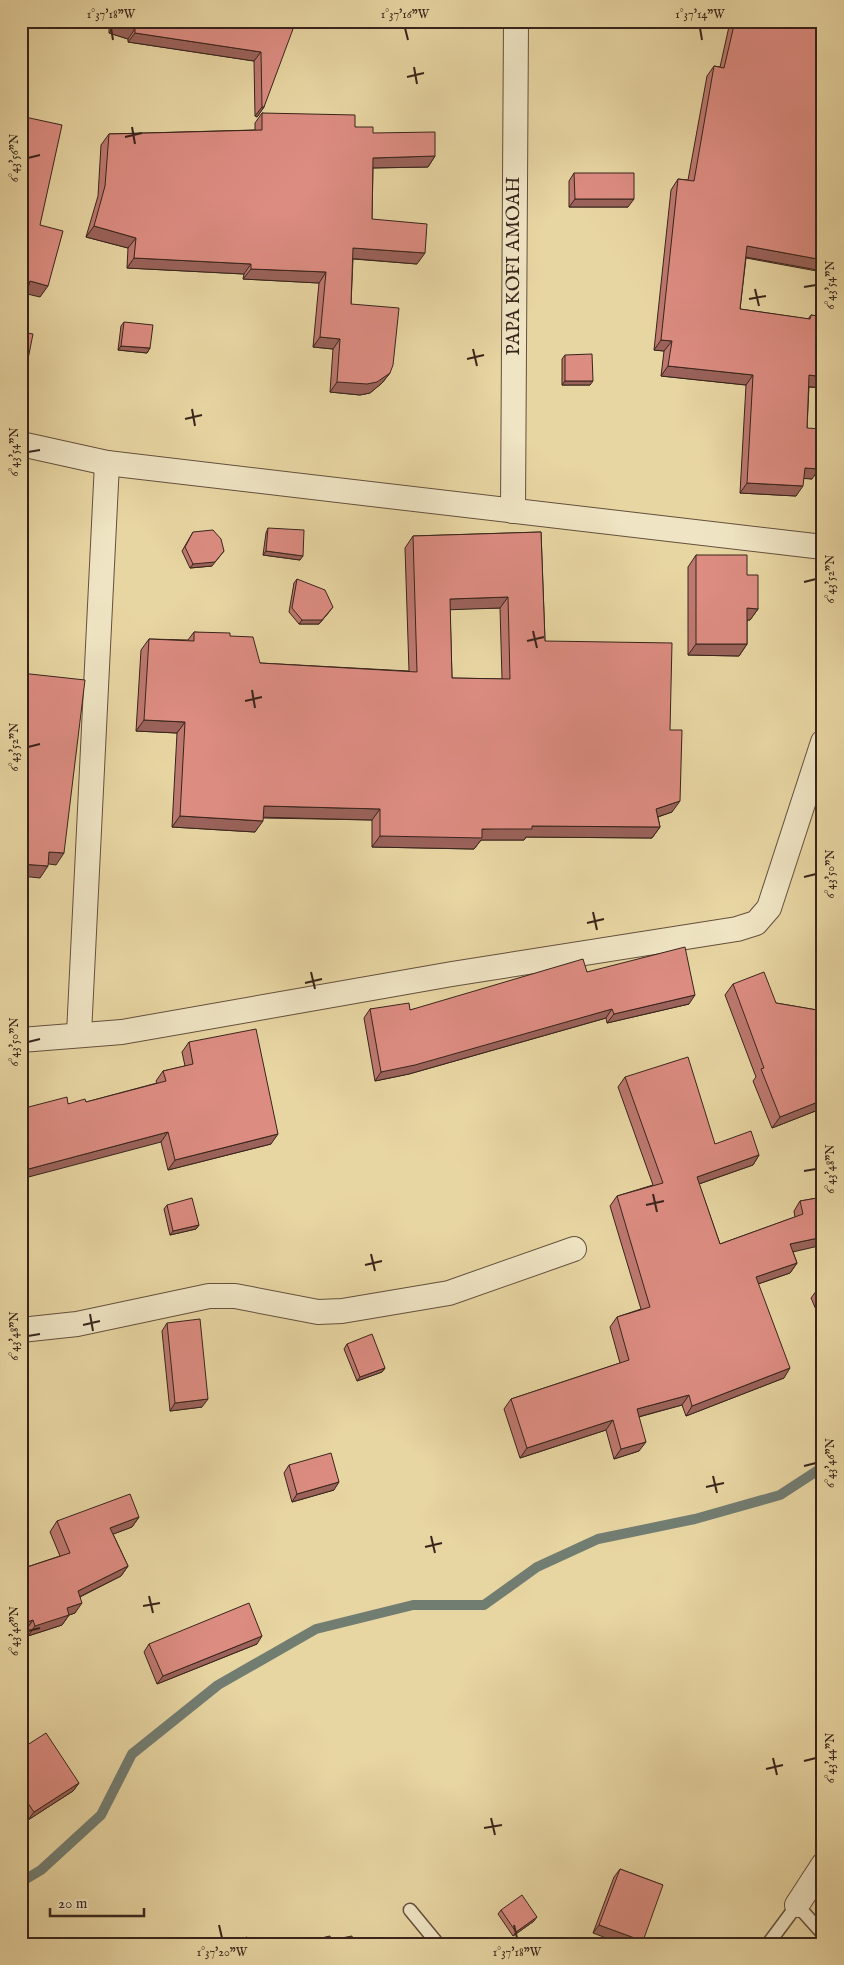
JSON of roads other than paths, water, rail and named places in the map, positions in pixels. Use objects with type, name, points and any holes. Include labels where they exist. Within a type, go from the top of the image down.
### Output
[{"type":"street","name":"PAPA KOFI AMOAH","points":[[513,511],[516,21]]},
{"type":"street","points":[[21,444],[107,463],[823,547]]},
{"type":"street","points":[[79,1034],[107,463]]},
{"type":"street","points":[[21,1040],[122,1032],[452,974],[737,929],[756,923],[769,908],[823,742]]},
{"type":"street","points":[[21,1330],[78,1324],[209,1296],[235,1296],[318,1312],[342,1311],[449,1293],[574,1249]]},
{"type":"street","points":[[797,1905],[823,1866]]},
{"type":"lane","points":[[768,1944],[797,1905],[823,1934]]},
{"type":"lane","points":[[410,1910],[438,1944]]},
{"type":"waterway","points":[[21,1882],[41,1870],[101,1815],[132,1754],[218,1685],[316,1629],[413,1605],[484,1605],[537,1567],[598,1539],[695,1519],[780,1495],[823,1467]]}]
